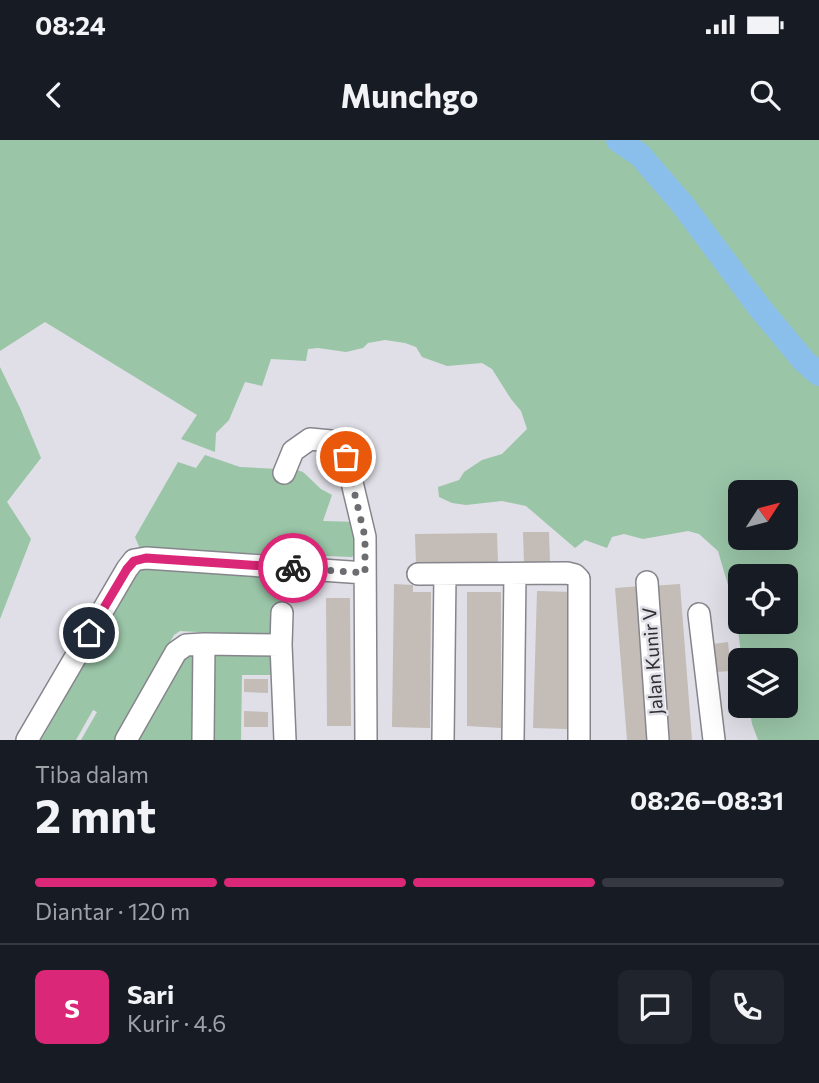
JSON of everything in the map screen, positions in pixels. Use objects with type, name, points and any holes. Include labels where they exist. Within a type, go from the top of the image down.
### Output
[{"type":"street","points":[[284,473],[293,451],[310,439],[331,440],[346,457],[365,537],[366,740]]},
{"type":"street","points":[[27,740],[134,561],[146,558],[365,573]]},
{"type":"street","points":[[418,574],[567,573],[579,579],[579,740]]},
{"type":"street","points":[[443,740],[445,574]]},
{"type":"street","points":[[513,740],[515,575]]},
{"type":"street","name":"Jalan Kunir V","points":[[647,582],[658,740]]},
{"type":"street","points":[[282,613],[285,740]]},
{"type":"street","points":[[699,614],[714,740]]},
{"type":"street","points":[[203,740],[204,644]]},
{"type":"street","points":[[126,740],[176,652],[186,645],[281,646]]},
{"type":"green space","points":[[0,140],[819,140],[819,740],[758,740],[751,718],[798,718],[798,648],[740,648],[738,634],[798,634],[798,564],[728,564],[728,585],[718,551],[699,534],[688,531],[643,539],[624,534],[612,537],[607,548],[585,540],[575,548],[526,506],[502,501],[466,505],[439,497],[438,487],[459,480],[464,472],[482,460],[502,454],[527,429],[521,411],[492,369],[482,363],[447,366],[422,357],[416,347],[385,340],[368,343],[363,348],[346,352],[308,349],[306,361],[271,359],[262,386],[245,382],[229,420],[216,433],[215,452],[181,439],[197,415],[45,322],[0,351]]},
{"type":"green space","points":[[0,367],[41,458],[7,502],[31,539],[0,619]]},
{"type":"green space","points":[[205,455],[240,467],[303,472],[321,489],[332,495],[323,521],[358,522],[357,551],[352,557],[140,549],[135,537],[178,462],[196,468]]},
{"type":"green space","points":[[143,566],[280,576],[282,606],[271,636],[180,631],[174,635],[116,740],[81,740],[97,712],[93,710],[76,740],[41,740],[137,570]]},
{"type":"green space","points":[[195,650],[194,740],[134,740],[184,652]]},
{"type":"green space","points":[[274,653],[276,675],[242,675],[241,740],[211,740],[212,654]]},
{"type":"building","points":[[523,532],[549,532],[550,562],[524,563]]},
{"type":"building","points":[[497,533],[498,563],[416,565],[415,534]]},
{"type":"building","points":[[394,584],[413,585],[413,592],[431,592],[430,728],[392,727]]},
{"type":"building","points":[[680,584],[692,740],[662,740],[651,586]]},
{"type":"building","points":[[642,586],[654,740],[627,740],[615,588]]},
{"type":"building","points":[[537,591],[572,592],[567,729],[533,728]]},
{"type":"building","points":[[467,592],[501,592],[501,728],[467,726]]},
{"type":"building","points":[[326,598],[350,598],[351,726],[327,726]]},
{"type":"building","points":[[728,642],[728,671],[716,672],[713,644]]},
{"type":"building","points":[[244,679],[268,679],[268,693],[244,692]]},
{"type":"building","points":[[244,711],[268,712],[268,727],[244,727]]},
{"type":"waterway","points":[[618,140],[640,155],[683,205],[759,307],[804,361],[819,374]]},
{"type":"way so far","points":[[293,568],[365,573],[365,537],[346,457]]},
{"type":"route","points":[[89,633],[134,561],[146,558],[293,568]]}]
